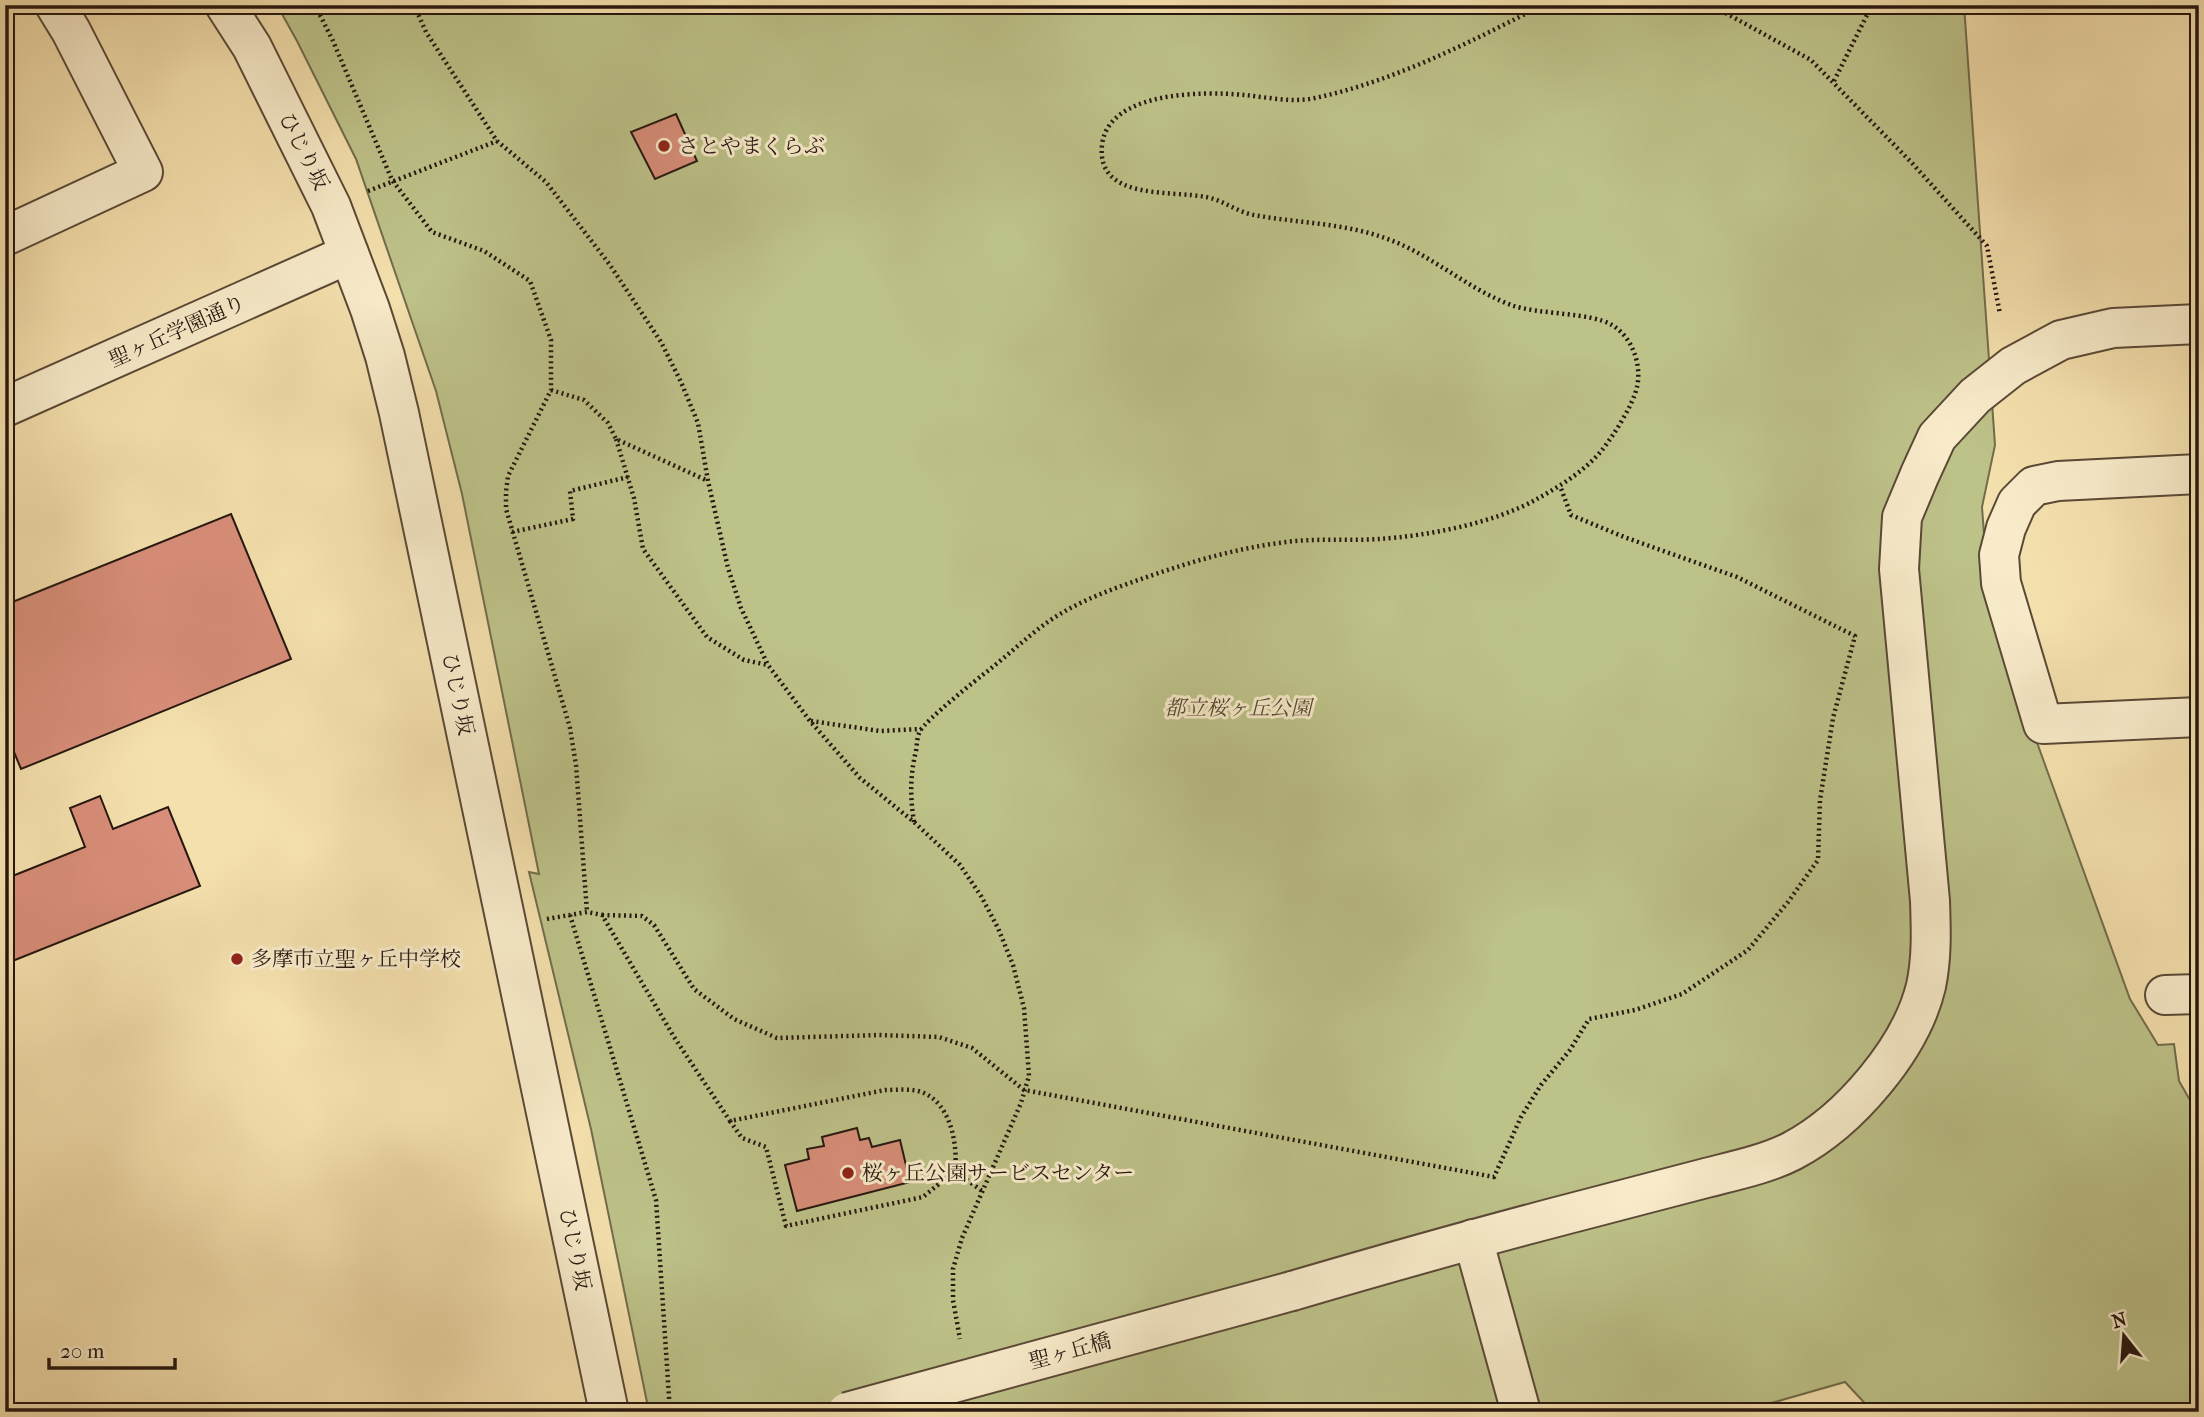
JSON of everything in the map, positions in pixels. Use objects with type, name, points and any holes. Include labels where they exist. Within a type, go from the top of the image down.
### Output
[{"type":"street","points":[[5,236],[144,172],[55,5]]},
{"type":"street","name":"ひじり坂","points":[[225,5],[251,47],[331,206],[385,356],[609,1412]]},
{"type":"street","name":"聖ヶ丘学園通り","points":[[5,407],[349,254]]},
{"type":"street","name":"聖ヶ丘橋","points":[[847,1412],[1473,1239],[1744,1168],[1792,1151],[1837,1120],[1867,1092],[1907,1034],[1925,987],[1931,943],[1930,901],[1899,569],[1902,517],[1915,485],[1937,437],[1975,396],[2013,366],[2061,340],[2113,328],[2199,324]]},
{"type":"street","points":[[2199,474],[2058,481],[2034,486],[2017,502],[1999,555],[2001,583],[2043,724],[2199,717]]},
{"type":"street","points":[[1473,1239],[1521,1412]]},
{"type":"path","points":[[315,5],[392,180],[432,232],[484,251],[530,281],[551,340],[551,390],[508,476],[506,509],[570,728],[576,765],[587,912]]},
{"type":"path","points":[[414,5],[426,32],[497,141],[546,182],[610,265],[661,342],[698,423],[728,568],[741,608],[768,665],[810,721],[860,778],[914,822],[960,865],[998,928],[1013,965],[1024,1009],[1029,1076],[1021,1103],[962,1238],[953,1269],[953,1300],[961,1348]]},
{"type":"path","points":[[914,822],[910,793],[912,768],[921,729],[1047,622],[1084,602],[1126,584],[1196,560],[1241,549],[1291,541],[1384,539],[1461,526],[1524,506],[1560,486],[1601,451],[1637,390],[1639,369],[1631,343],[1608,322],[1518,308],[1469,285],[1416,250],[1379,235],[1337,226],[1246,214],[1209,197],[1140,190],[1110,176],[1103,165],[1101,151],[1103,135],[1111,121],[1124,110],[1147,102],[1176,95],[1207,94],[1277,100],[1309,99],[1365,85],[1425,62],[1543,5]]},
{"type":"path","points":[[1711,5],[1811,60],[1912,163],[1987,246],[2000,314]]},
{"type":"path","points":[[1834,81],[1871,5]]},
{"type":"path","points":[[358,195],[497,141]]},
{"type":"path","points":[[551,390],[584,400],[608,423],[628,477],[643,549],[707,637],[744,660],[768,665]]},
{"type":"path","points":[[616,439],[708,481]]},
{"type":"path","points":[[512,533],[573,519],[570,491],[628,477]]},
{"type":"path","points":[[539,921],[587,912],[642,916],[654,925],[694,989],[734,1019],[777,1038],[879,1035],[939,1037],[972,1048],[1024,1090],[1494,1177],[1527,1107],[1570,1050],[1589,1019],[1635,1010],[1682,994],[1748,950],[1788,902],[1818,860],[1820,800],[1833,718],[1855,636],[1737,577],[1571,515],[1560,486]]},
{"type":"path","points":[[810,721],[880,731],[921,729]]},
{"type":"path","points":[[570,915],[656,1200],[670,1412]]},
{"type":"path","points":[[602,915],[674,1037],[730,1121],[742,1139],[766,1147],[786,1226],[923,1198],[955,1171],[957,1153],[945,1111],[925,1093],[885,1090],[730,1121]]},
{"type":"path","points":[[955,1171],[982,1191]]},
{"type":"green space","name":"都立桜ヶ丘公園","points":[[277,5],[1964,5],[1995,445],[1982,507],[1990,613],[2130,999],[2158,1045],[2174,1044],[2179,1081],[2199,1116],[2199,1412],[1873,1412],[1845,1382],[1740,1412],[649,1412],[591,1129],[529,872],[539,874],[462,494],[436,391],[356,159]]},
{"type":"building","name":"さとやまくらぶ","points":[[676,114],[697,161],[655,179],[631,132]]},
{"type":"building","points":[[231,514],[291,659],[21,769],[5,730],[5,605]]},
{"type":"building","points":[[100,796],[113,829],[168,807],[200,886],[5,964],[5,879],[85,847],[70,808]]},
{"type":"building","name":"桜ヶ丘公園サービスセンター","points":[[857,1128],[860,1140],[869,1138],[872,1147],[900,1140],[910,1182],[797,1211],[785,1165],[809,1159],[807,1149],[824,1146],[822,1137]]},
{"type":"place","name":"さとやまくらぶ","points":[[664,146]]},
{"type":"place","name":"多摩市立聖ヶ丘中学校","points":[[237,959]]},
{"type":"place","name":"桜ヶ丘公園サービスセンター","points":[[848,1173]]}]
